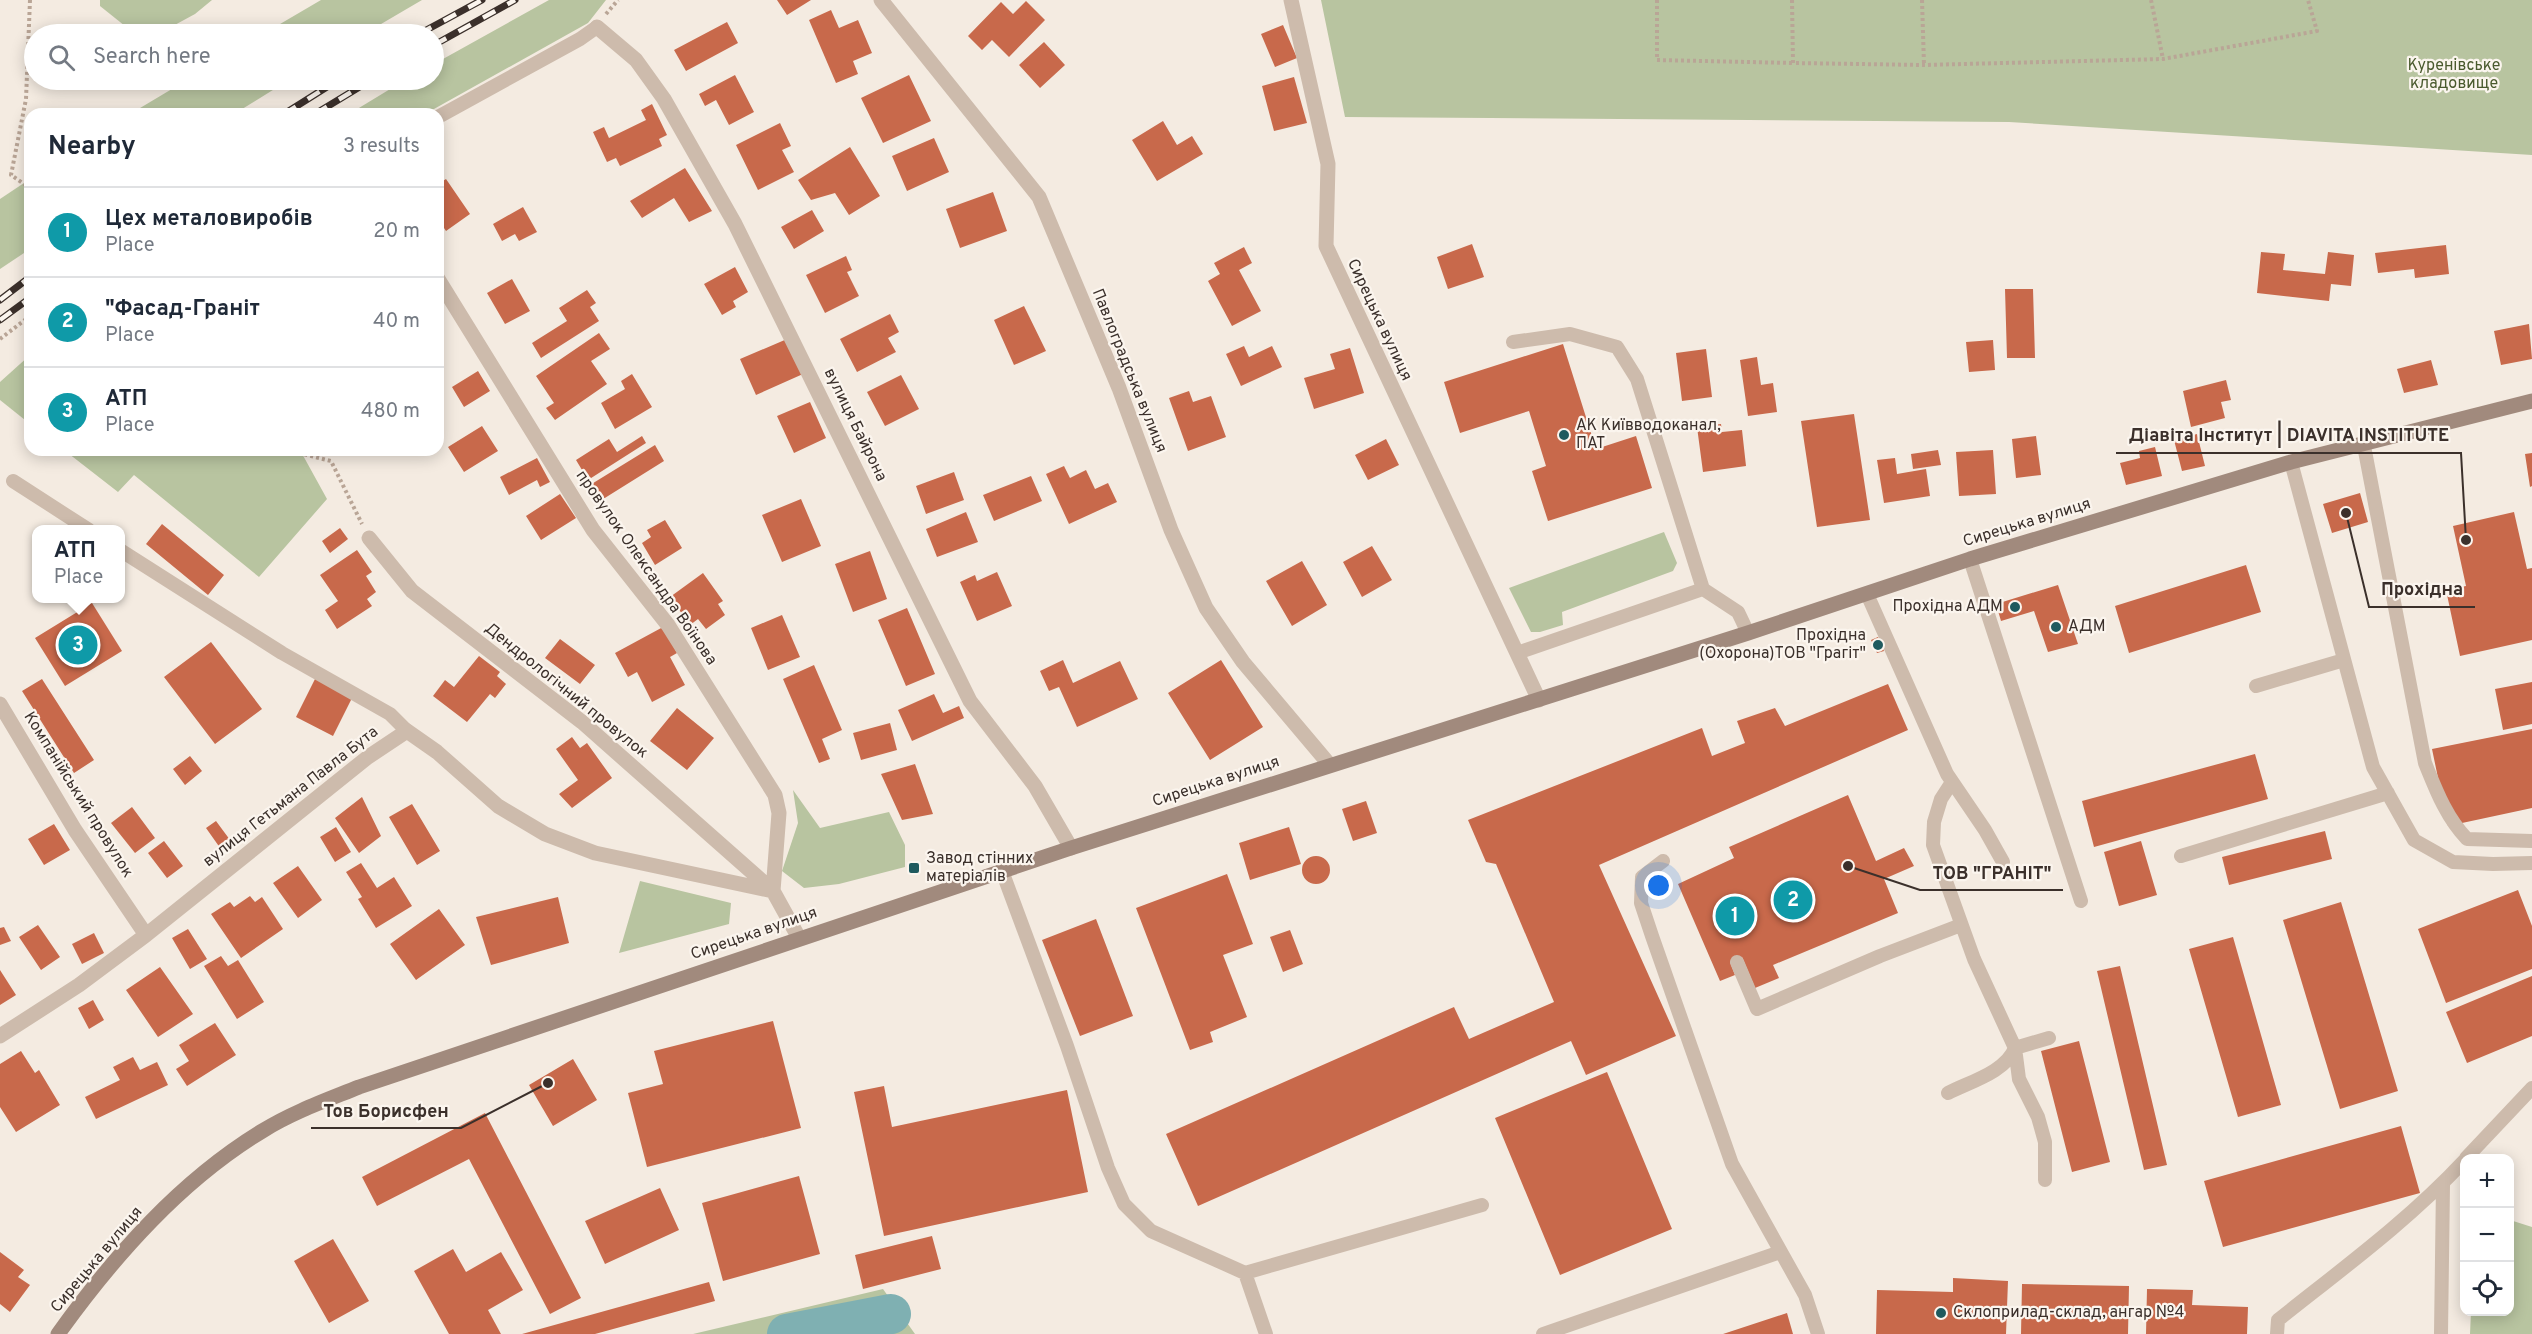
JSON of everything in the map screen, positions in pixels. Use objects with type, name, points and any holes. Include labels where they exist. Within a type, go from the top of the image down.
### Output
[{"type":"main road","name":"Сирецька вулиця","points":[[58,1334],[129,1244],[225,1155],[265,1129],[310,1107],[359,1088],[1071,848],[1329,764],[1748,633],[1970,559],[2291,462],[2364,446],[2411,430],[2532,401]]},
{"type":"street","name":"Павлоградська вулиця","points":[[881,0],[1039,197],[1119,388],[1171,530],[1206,608],[1243,662],[1329,764]]},
{"type":"street","name":"Сирецька вулиця","points":[[1291,0],[1328,164],[1326,246],[1539,700]]},
{"type":"street","name":"вулиця Байрона","points":[[597,27],[636,60],[664,99],[735,224],[970,701],[1035,786],[1071,848]]},
{"type":"street","name":"провулок Олександра Воїнова","points":[[444,289],[593,530],[668,625],[775,795],[779,813],[773,891]]},
{"type":"street","name":"Дендрологічний провулок","points":[[369,538],[412,591],[582,722],[773,891]]},
{"type":"street","name":"Компанійський провулок","points":[[0,704],[75,830],[146,935]]},
{"type":"street","points":[[407,731],[437,752],[498,807],[545,834],[595,853],[773,891],[799,938]]},
{"type":"street","name":"вулиця Гетьмана Павла Бута","points":[[0,1036],[79,985],[146,935],[368,757],[407,731]]},
{"type":"lane","points":[[444,114],[580,39],[597,27]]},
{"type":"lane","points":[[1513,342],[1570,334],[1617,347],[1637,380],[1703,589],[1738,612],[1748,633]]},
{"type":"lane","points":[[2364,446],[2425,763],[2434,786],[2456,827],[2467,838],[2532,841]]},
{"type":"lane","points":[[2291,462],[2373,767],[2414,840],[2453,862],[2532,863]]},
{"type":"lane","points":[[13,481],[81,525]]},
{"type":"lane","points":[[125,553],[282,653],[390,714],[407,731]]},
{"type":"lane","points":[[1970,559],[2081,901]]},
{"type":"lane","points":[[1517,653],[1703,589]]},
{"type":"lane","points":[[1867,594],[1952,782],[2004,862]]},
{"type":"lane","points":[[2256,686],[2344,660]]},
{"type":"lane","points":[[1952,782],[1941,799],[1934,822],[1933,845],[1961,925],[2015,1048],[2019,1079],[2038,1117],[2045,1142],[2046,1180]]},
{"type":"lane","points":[[2181,856],[2388,793]]},
{"type":"lane","points":[[1663,861],[1642,877],[1641,903],[1732,1164],[1805,1295],[1818,1334]]},
{"type":"lane","points":[[1002,871],[1067,1046],[1108,1168],[1124,1204],[1151,1231],[1245,1273],[1482,1205]]},
{"type":"lane","points":[[1737,962],[1757,1009],[1880,956],[1961,925]]},
{"type":"lane","points":[[2015,1048],[2049,1038]]},
{"type":"lane","points":[[1948,1093],[2003,1065],[2011,1058],[2015,1048]]},
{"type":"lane","points":[[2471,1154],[2532,1088]]},
{"type":"lane","points":[[2277,1334],[2278,1320],[2378,1240],[2443,1184],[2460,1165]]},
{"type":"lane","points":[[2441,1334],[2443,1184]]},
{"type":"lane","points":[[1543,1334],[1780,1251]]},
{"type":"lane","points":[[1245,1273],[1266,1334]]},
{"type":"path","points":[[29,24],[30,0]]},
{"type":"path","points":[[1657,0],[1657,60],[1924,65],[2163,59],[2317,31],[2308,0]]},
{"type":"path","points":[[1792,0],[1793,63]]},
{"type":"path","points":[[1922,0],[1924,65]]},
{"type":"path","points":[[2151,0],[2163,59]]},
{"type":"path","points":[[24,108],[26,90]]},
{"type":"path","points":[[24,109],[11,175],[24,184]]},
{"type":"path","points":[[0,339],[24,321]]},
{"type":"path","points":[[311,456],[331,461],[369,538]]},
{"type":"green space","points":[[100,0],[212,0],[195,14],[177,24],[122,24],[100,6]]},
{"type":"green space","points":[[321,0],[422,0],[381,24],[280,24]]},
{"type":"green space","points":[[549,0],[606,0],[588,23],[436,108],[359,108],[389,90],[444,90],[444,58]]},
{"type":"green space","name":"Куренівське кладовище","points":[[1321,0],[2532,0],[2532,155],[2009,122],[1345,117]]},
{"type":"green space","points":[[170,90],[273,90],[244,108],[140,108]]},
{"type":"green space","points":[[24,183],[24,253],[0,269],[0,199]]},
{"type":"green space","points":[[24,360],[24,419],[0,400],[0,382]]},
{"type":"green space","points":[[72,456],[303,456],[327,499],[259,577],[134,475],[118,492]]},
{"type":"green space","points":[[1664,532],[1677,563],[1673,571],[1562,612],[1563,625],[1540,632],[1531,632],[1509,588]]},
{"type":"green space","points":[[793,790],[820,828],[889,812],[905,845],[905,867],[839,884],[804,888],[782,871],[798,823]]},
{"type":"green space","points":[[640,881],[731,903],[729,924],[619,953]]},
{"type":"green space","points":[[2514,1221],[2532,1227],[2532,1334],[2470,1334],[2471,1316],[2514,1316]]},
{"type":"green space","points":[[883,1289],[915,1334],[693,1334]]},
{"type":"building","points":[[777,0],[811,0],[787,15]]},
{"type":"building","points":[[1026,1],[1045,20],[1009,57],[992,40],[982,50],[968,36],[1001,2],[1013,14]]},
{"type":"building","points":[[831,10],[839,28],[858,20],[872,53],[853,61],[858,74],[836,83],[809,20]]},
{"type":"building","points":[[727,22],[738,43],[686,71],[674,50]]},
{"type":"building","points":[[1283,25],[1297,58],[1275,67],[1261,34]]},
{"type":"building","points":[[1044,42],[1065,65],[1040,88],[1019,65]]},
{"type":"building","points":[[735,75],[754,112],[729,125],[716,100],[705,106],[699,94]]},
{"type":"building","points":[[909,75],[931,121],[883,143],[861,98]]},
{"type":"building","points":[[1294,77],[1307,123],[1274,131],[1262,86]]},
{"type":"building","points":[[652,104],[667,135],[659,139],[662,146],[620,166],[616,158],[607,162],[593,132],[604,127],[609,138],[646,120],[641,110]]},
{"type":"building","points":[[1163,121],[1177,145],[1192,136],[1203,154],[1157,181],[1132,140]]},
{"type":"building","points":[[780,123],[791,146],[782,150],[794,172],[758,190],[736,145]]},
{"type":"building","points":[[934,138],[949,172],[907,191],[892,156]]},
{"type":"building","points":[[850,147],[880,196],[849,215],[835,193],[811,200],[798,180]]},
{"type":"building","points":[[685,168],[712,211],[689,222],[674,198],[642,218],[630,201]]},
{"type":"building","points":[[446,179],[470,214],[446,231],[444,228],[444,180]]},
{"type":"building","points":[[993,192],[1007,231],[960,248],[946,209]]},
{"type":"building","points":[[523,207],[537,232],[519,241],[515,234],[502,241],[493,224]]},
{"type":"building","points":[[812,210],[824,231],[794,249],[781,227]]},
{"type":"building","points":[[1472,244],[1484,277],[1448,289],[1437,257]]},
{"type":"building","points":[[2446,245],[2449,274],[2415,278],[2414,269],[2378,273],[2375,253]]},
{"type":"building","points":[[1244,247],[1252,263],[1239,270],[1261,311],[1232,326],[1208,281],[1220,274],[1214,263]]},
{"type":"building","points":[[2261,252],[2285,254],[2283,270],[2325,274],[2328,252],[2354,255],[2351,286],[2331,284],[2329,301],[2257,293]]},
{"type":"building","points":[[846,256],[852,270],[847,272],[859,296],[825,313],[806,275]]},
{"type":"building","points":[[735,267],[748,292],[733,301],[736,307],[722,315],[704,284]]},
{"type":"building","points":[[512,279],[530,311],[505,324],[487,293]]},
{"type":"building","points":[[2005,289],[2033,289],[2035,358],[2007,358]]},
{"type":"building","points":[[587,290],[596,303],[590,307],[599,321],[541,358],[532,343],[567,321],[559,308]]},
{"type":"building","points":[[1024,306],[1046,351],[1014,365],[994,320]]},
{"type":"building","points":[[890,314],[899,332],[888,338],[896,352],[857,372],[840,339]]},
{"type":"building","points":[[2529,324],[2532,359],[2501,365],[2494,331]]},
{"type":"building","points":[[599,333],[610,349],[591,361],[607,384],[555,420],[546,408],[554,403],[536,376]]},
{"type":"building","points":[[787,339],[803,374],[756,395],[740,359]]},
{"type":"building","points":[[1993,340],[1995,370],[1969,372],[1966,342]]},
{"type":"building","name":"АК Київводоканал, ПАТ","points":[[1563,344],[1596,449],[1636,436],[1652,488],[1548,521],[1532,471],[1546,466],[1529,411],[1460,433],[1444,382]]},
{"type":"building","points":[[1244,346],[1249,357],[1272,346],[1282,367],[1241,386],[1226,354]]},
{"type":"building","points":[[1350,348],[1364,393],[1314,409],[1304,378],[1335,369],[1330,354]]},
{"type":"building","points":[[1706,349],[1712,397],[1682,401],[1676,353]]},
{"type":"building","points":[[1757,357],[1761,385],[1773,383],[1777,412],[1748,416],[1740,360]]},
{"type":"building","points":[[2431,360],[2438,385],[2404,393],[2397,369]]},
{"type":"building","points":[[478,371],[490,391],[464,407],[452,387]]},
{"type":"building","points":[[632,374],[652,407],[615,429],[601,403],[625,389],[621,381]]},
{"type":"building","points":[[901,375],[919,409],[885,426],[867,392]]},
{"type":"building","points":[[2226,380],[2231,400],[2221,402],[2225,418],[2191,427],[2183,391]]},
{"type":"building","points":[[1189,391],[1193,402],[1211,396],[1226,437],[1188,451],[1169,398]]},
{"type":"building","points":[[810,402],[826,438],[794,453],[777,416]]},
{"type":"building","points":[[1854,414],[1870,520],[1817,527],[1801,421]]},
{"type":"building","points":[[1721,424],[1722,432],[1742,430],[1746,466],[1703,472],[1697,427]]},
{"type":"building","points":[[482,426],[498,451],[464,472],[448,447]]},
{"type":"building","points":[[2197,434],[2205,466],[2182,471],[2174,440]]},
{"type":"building","points":[[642,436],[646,443],[588,480],[576,460],[609,439],[617,452]]},
{"type":"building","points":[[2036,436],[2041,475],[2016,478],[2012,439]]},
{"type":"building","points":[[1386,439],[1399,465],[1368,480],[1355,455]]},
{"type":"building","points":[[655,445],[664,461],[600,501],[590,485]]},
{"type":"building","points":[[2155,447],[2162,476],[2126,485],[2120,463],[2140,458],[2139,451]]},
{"type":"building","points":[[1938,450],[1941,465],[1913,469],[1911,454]]},
{"type":"building","points":[[1993,450],[1996,494],[1959,496],[1956,452]]},
{"type":"building","points":[[2532,453],[2532,486],[2530,487],[2525,454]]},
{"type":"building","points":[[537,458],[550,482],[540,487],[537,480],[509,495],[500,477]]},
{"type":"building","points":[[1895,458],[1897,474],[1926,469],[1930,496],[1884,503],[1877,460]]},
{"type":"building","points":[[1064,466],[1070,478],[1086,470],[1095,489],[1108,483],[1117,502],[1069,524],[1046,474]]},
{"type":"building","points":[[954,472],[964,500],[926,514],[916,486]]},
{"type":"building","points":[[1031,476],[1042,501],[994,521],[983,495]]},
{"type":"building","points":[[2360,493],[2368,522],[2332,533],[2323,504]]},
{"type":"building","points":[[560,494],[576,518],[541,540],[526,516]]},
{"type":"building","points":[[801,499],[821,546],[782,562],[762,515]]},
{"type":"building","points":[[966,512],[978,542],[937,557],[926,529]]},
{"type":"building","points":[[2514,512],[2527,569],[2532,568],[2532,640],[2460,656],[2446,590],[2466,586],[2453,526]]},
{"type":"building","points":[[665,520],[682,548],[655,565],[642,543],[651,537],[647,530]]},
{"type":"building","points":[[162,524],[224,575],[208,595],[146,544]]},
{"type":"building","points":[[340,528],[348,539],[330,553],[322,541]]},
{"type":"building","points":[[1372,546],[1392,580],[1362,597],[1343,562]]},
{"type":"building","points":[[357,550],[372,572],[366,576],[376,592],[367,599],[372,606],[337,629],[325,610],[338,601],[320,575]]},
{"type":"building","points":[[870,551],[887,599],[853,612],[835,564]]},
{"type":"building","points":[[1302,561],[1327,605],[1292,626],[1266,581]]},
{"type":"building","points":[[2246,565],[2261,612],[2129,653],[2115,606]]},
{"type":"building","points":[[997,572],[1012,606],[977,621],[960,582],[975,575],[977,581]]},
{"type":"building","points":[[703,573],[723,601],[718,604],[725,615],[706,629],[698,619],[690,625],[670,597]]},
{"type":"building","name":"АДМ","points":[[2058,585],[2078,644],[2048,652],[2034,611],[2001,621],[1996,604]]},
{"type":"building","points":[[92,603],[122,651],[65,686],[35,638]]},
{"type":"building","points":[[907,608],[935,674],[906,686],[878,620]]},
{"type":"building","points":[[782,615],[800,657],[768,670],[751,628]]},
{"type":"building","points":[[663,627],[677,653],[670,657],[685,685],[652,702],[637,672],[628,677],[615,653]]},
{"type":"building","name":"Прохідна (Охорона)ТОВ \"Грагіт\"","points":[[1878,637],[1884,651],[1877,653],[1871,640]]},
{"type":"building","points":[[560,639],[595,665],[580,684],[545,658]]},
{"type":"building","points":[[211,642],[262,709],[215,744],[164,677]]},
{"type":"building","points":[[479,656],[500,672],[497,676],[506,684],[495,698],[490,694],[467,722],[433,696],[445,680],[454,687]]},
{"type":"building","points":[[1063,660],[1073,683],[1120,661],[1138,699],[1077,727],[1059,687],[1049,691],[1040,671]]},
{"type":"building","points":[[1221,660],[1263,727],[1210,760],[1168,693]]},
{"type":"building","points":[[814,665],[842,730],[822,739],[830,759],[819,763],[783,679]]},
{"type":"building","points":[[316,677],[353,696],[333,736],[296,717]]},
{"type":"building","points":[[42,679],[94,760],[74,773],[22,691]]},
{"type":"building","points":[[2532,682],[2532,724],[2503,730],[2495,689]]},
{"type":"building","points":[[1888,684],[1908,730],[1599,865],[1676,1036],[1586,1075],[1571,1041],[1198,1206],[1166,1134],[1454,1007],[1469,1039],[1554,1002],[1496,864],[1486,862],[1468,820],[1702,728],[1712,756],[1745,743],[1737,721],[1775,708],[1785,726]]},
{"type":"building","points":[[934,694],[943,713],[959,706],[964,718],[912,741],[898,710]]},
{"type":"building","points":[[677,708],[714,738],[687,770],[650,741]]},
{"type":"building","points":[[890,723],[897,750],[861,760],[853,733]]},
{"type":"building","points":[[2532,729],[2532,808],[2448,826],[2432,749]]},
{"type":"building","points":[[572,737],[580,748],[587,743],[612,778],[572,808],[559,794],[578,780],[556,749]]},
{"type":"building","points":[[2255,754],[2268,799],[2094,847],[2082,801]]},
{"type":"building","points":[[190,756],[202,771],[185,785],[173,769]]},
{"type":"building","points":[[915,764],[933,814],[902,820],[881,774]]},
{"type":"building","points":[[1848,795],[1876,861],[1904,848],[1914,866],[1884,879],[1898,913],[1773,965],[1779,978],[1755,988],[1742,957],[1730,962],[1735,975],[1720,981],[1678,884],[1734,858],[1729,847]]},
{"type":"building","points":[[362,797],[381,836],[359,853],[335,818]]},
{"type":"building","points":[[1366,801],[1377,833],[1353,841],[1342,809]]},
{"type":"building","points":[[412,804],[440,851],[417,865],[389,817]]},
{"type":"building","points":[[132,807],[155,838],[135,853],[111,823]]},
{"type":"building","points":[[216,821],[233,844],[223,852],[206,828]]},
{"type":"building","points":[[54,824],[70,850],[44,865],[28,839]]},
{"type":"building","points":[[336,827],[351,852],[335,862],[320,837]]},
{"type":"building","points":[[1289,827],[1301,864],[1250,880],[1239,843]]},
{"type":"building","points":[[2325,831],[2332,859],[2229,885],[2222,857]]},
{"type":"building","points":[[164,841],[183,866],[167,878],[148,853]]},
{"type":"building","points":[[2141,841],[2157,895],[2119,906],[2104,852]]},
{"type":"building","points":[[1316,856],[1326,860],[1330,870],[1326,880],[1316,884],[1306,880],[1302,870],[1306,860]]},
{"type":"building","points":[[361,863],[377,888],[394,877],[412,906],[376,928],[358,899],[362,897],[346,872]]},
{"type":"building","points":[[298,866],[322,900],[298,918],[273,883]]},
{"type":"building","points":[[1227,874],[1253,944],[1223,955],[1247,1017],[1210,1032],[1213,1042],[1190,1050],[1136,908]]},
{"type":"building","points":[[2518,890],[2532,926],[2532,969],[2446,1003],[2418,929]]},
{"type":"building","points":[[250,896],[255,902],[262,897],[283,929],[241,958],[211,914],[230,902],[234,907]]},
{"type":"building","points":[[558,897],[569,943],[491,965],[476,917]]},
{"type":"building","points":[[2341,902],[2398,1091],[2340,1109],[2283,920]]},
{"type":"building","points":[[439,909],[465,945],[416,980],[390,944]]},
{"type":"building","points":[[1096,919],[1133,1016],[1080,1036],[1042,940]]},
{"type":"building","points":[[38,925],[60,957],[41,970],[19,937]]},
{"type":"building","points":[[4,927],[11,941],[0,945],[0,928]]},
{"type":"building","points":[[188,929],[207,959],[190,969],[172,938]]},
{"type":"building","points":[[1290,930],[1303,964],[1283,972],[1270,937]]},
{"type":"building","points":[[94,933],[104,953],[82,964],[72,944]]},
{"type":"building","points":[[2233,937],[2281,1105],[2238,1117],[2189,949]]},
{"type":"building","points":[[221,956],[228,966],[238,960],[264,1002],[237,1019],[204,966]]},
{"type":"building","points":[[2120,966],[2167,1165],[2144,1170],[2097,971]]},
{"type":"building","points":[[160,967],[193,1014],[158,1037],[126,990]]},
{"type":"building","points":[[0,970],[16,995],[0,1005]]},
{"type":"building","points":[[2532,976],[2532,1036],[2467,1063],[2446,1012]]},
{"type":"building","points":[[93,1000],[104,1020],[89,1029],[78,1008]]},
{"type":"building","points":[[773,1021],[801,1128],[647,1167],[628,1093],[663,1084],[654,1051]]},
{"type":"building","points":[[215,1023],[236,1055],[187,1086],[176,1069],[189,1061],[179,1045]]},
{"type":"building","points":[[2079,1041],[2110,1162],[2072,1172],[2041,1051]]},
{"type":"building","points":[[21,1051],[35,1073],[39,1070],[60,1105],[16,1132],[0,1107],[0,1064]]},
{"type":"building","points":[[133,1057],[140,1070],[157,1062],[168,1085],[96,1119],[85,1097],[120,1080],[113,1067]]},
{"type":"building","points":[[573,1059],[597,1100],[553,1126],[529,1085]]},
{"type":"building","points":[[1607,1072],[1672,1229],[1560,1275],[1495,1118]]},
{"type":"building","points":[[884,1086],[892,1127],[1067,1090],[1088,1192],[884,1236],[854,1092]]},
{"type":"building","points":[[485,1113],[581,1298],[550,1314],[469,1159],[377,1206],[362,1177]]},
{"type":"building","points":[[2401,1126],[2420,1193],[2223,1247],[2204,1181]]},
{"type":"building","points":[[799,1176],[820,1254],[723,1281],[702,1203]]},
{"type":"building","points":[[660,1188],[679,1230],[605,1264],[585,1221]]},
{"type":"building","points":[[932,1236],[941,1269],[863,1289],[855,1255]]},
{"type":"building","points":[[333,1239],[369,1301],[329,1323],[294,1261]]},
{"type":"building","points":[[453,1249],[466,1272],[501,1252],[523,1290],[488,1310],[501,1334],[449,1334],[414,1271]]},
{"type":"building","points":[[0,1252],[24,1270],[18,1277],[30,1285],[10,1312],[0,1304]]},
{"type":"building","name":"Склоприлад-склад, ангар №4","points":[[1953,1278],[2008,1281],[2006,1334],[1876,1334],[1877,1290],[1953,1292]]},
{"type":"building","points":[[709,1282],[715,1301],[595,1334],[522,1334]]},
{"type":"building","points":[[2022,1284],[2129,1286],[2128,1334],[2021,1334]]},
{"type":"building","points":[[2147,1289],[2193,1290],[2192,1305],[2248,1307],[2247,1334],[2146,1334]]},
{"type":"building","points":[[1787,1313],[1793,1334],[1723,1334]]},
{"type":"waterway","points":[[787,1334],[891,1314]]},
{"type":"railway","points":[[438,24],[482,0]]},
{"type":"railway","points":[[444,39],[515,0]]},
{"type":"railway","points":[[294,108],[322,90]]},
{"type":"railway","points":[[325,108],[355,90]]},
{"type":"railway","points":[[0,300],[24,282]]},
{"type":"railway","points":[[0,320],[24,302]]},
{"type":"place","name":"АК Київводоканал, ПАТ","points":[[1564,435]]},
{"type":"place","name":"Прохідна","points":[[2346,513]]},
{"type":"place","name":"Діавіта Інститут | DIAVITA INSTITUTE","points":[[2466,540]]},
{"type":"place","name":"Прохідна АДМ","points":[[2015,607]]},
{"type":"place","name":"АДМ","points":[[2056,627]]},
{"type":"place","name":"АТП","points":[[78,645]]},
{"type":"place","name":"Прохідна (Охорона)ТОВ \"Грагіт\"","points":[[1878,645]]},
{"type":"place","name":"ТОВ \"ГРАНІТ\"","points":[[1848,866]]},
{"type":"place","name":"Завод стінних матеріалів","points":[[914,868]]},
{"type":"place","name":"\"Фасад-Граніт","points":[[1793,900]]},
{"type":"place","name":"Цех металовиробів","points":[[1735,916]]},
{"type":"place","name":"Тов Борисфен","points":[[548,1083]]},
{"type":"place","name":"Склоприлад-склад, ангар №4","points":[[1941,1313]]}]
